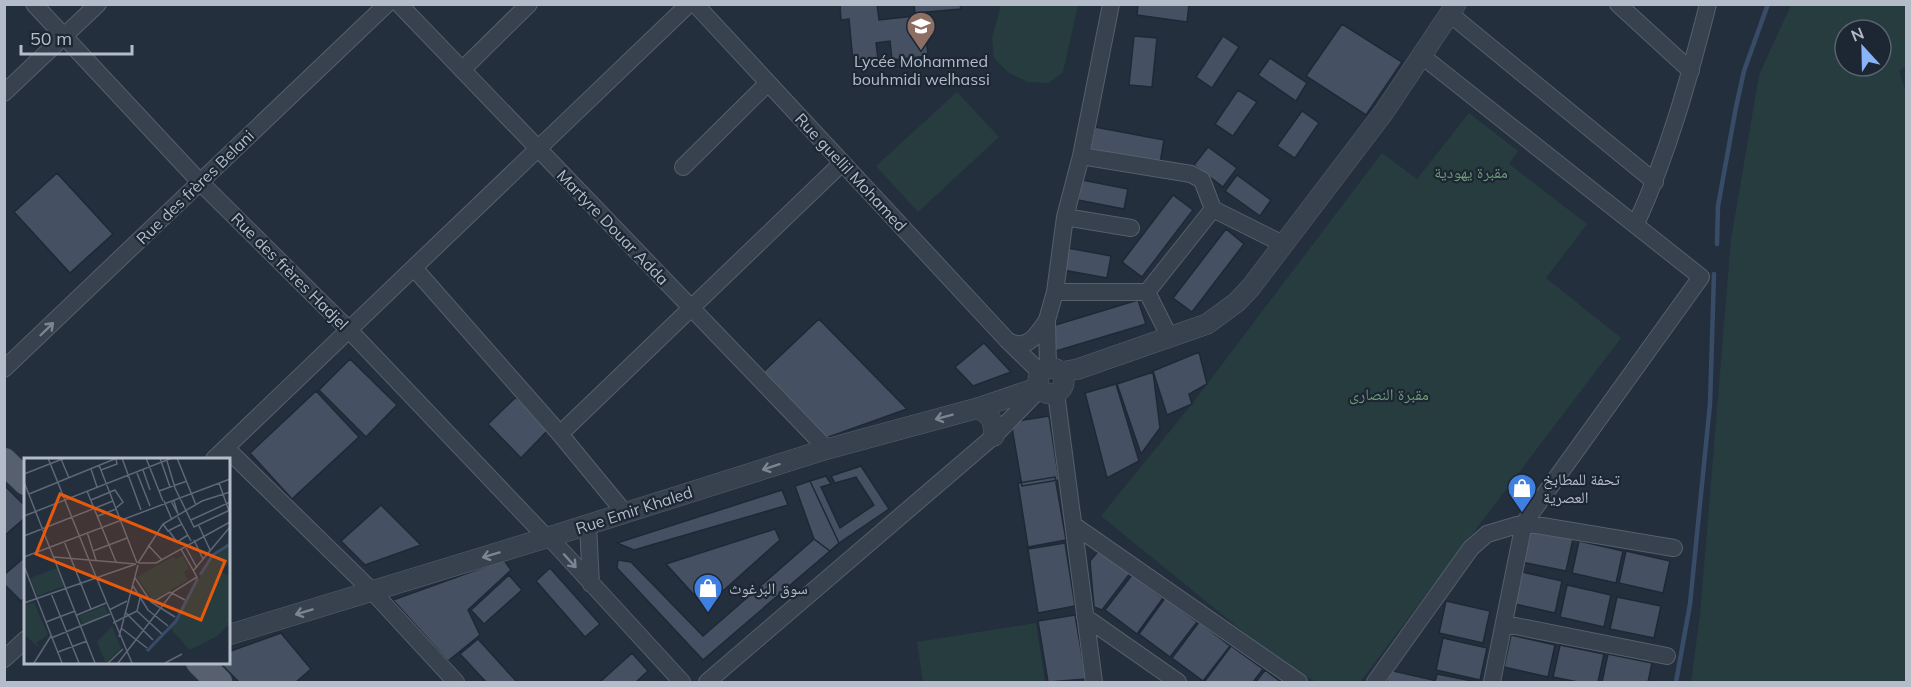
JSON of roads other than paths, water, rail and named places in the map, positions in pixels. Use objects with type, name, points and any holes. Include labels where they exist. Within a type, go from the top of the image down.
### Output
[{"type":"main road","points":[[4,461],[24,480]]},
{"type":"main road","points":[[201,663],[219,682]]},
{"type":"street","name":"Rue des frères Hadjel","points":[[34,4],[200,182],[349,330],[548,537],[682,682]]},
{"type":"street","points":[[4,93],[98,4]]},
{"type":"street","name":"Rue des frères Belani","points":[[4,369],[387,4]]},
{"type":"street","name":"Martyre Douar Adda","points":[[399,4],[826,449]]},
{"type":"street","points":[[462,70],[529,4]]},
{"type":"street","points":[[220,453],[689,4]]},
{"type":"street","name":"Rue guellil Mohamed","points":[[695,4],[1007,340],[1048,380]]},
{"type":"street","points":[[1094,682],[1075,526],[1048,380],[1047,320],[1055,292],[1065,217],[1081,156],[1111,4]]},
{"type":"street","points":[[1618,4],[1691,71]]},
{"type":"street","points":[[1636,224],[1655,182],[1691,71],[1708,4]]},
{"type":"street","points":[[1453,9],[1655,182]]},
{"type":"street","name":"Rue Emir Khaled","points":[[230,634],[588,525],[826,449],[978,408],[1048,380],[1207,324],[1238,302],[1251,287],[1384,112],[1453,9]]},
{"type":"street","points":[[1422,56],[1701,278],[1524,524],[1492,682]]},
{"type":"street","points":[[683,166],[768,83]]},
{"type":"street","points":[[1081,156],[1191,174],[1202,180],[1213,209],[1283,244]]},
{"type":"street","points":[[560,434],[842,163]]},
{"type":"street","points":[[1147,292],[1213,209]]},
{"type":"street","points":[[1065,217],[1131,228]]},
{"type":"street","points":[[414,268],[626,513]]},
{"type":"street","points":[[1055,292],[1147,292]]},
{"type":"street","points":[[1147,292],[1170,338]]},
{"type":"street","points":[[1007,340],[1012,343],[1028,343],[1034,339],[1047,320]]},
{"type":"street","points":[[707,682],[994,436],[1048,380]]},
{"type":"street","points":[[978,408],[989,414],[994,422],[994,436]]},
{"type":"street","points":[[230,462],[372,591],[456,682]]},
{"type":"street","points":[[1375,682],[1478,540],[1487,534],[1524,524],[1674,548]]},
{"type":"street","points":[[588,525],[591,584]]},
{"type":"street","points":[[1075,526],[1299,682]]},
{"type":"street","points":[[1085,616],[1178,682]]},
{"type":"street","points":[[1505,624],[1667,656]]},
{"type":"street","points":[[4,659],[24,641]]},
{"type":"waterway","points":[[1717,244],[1718,206],[1736,107],[1744,71],[1768,4]]},
{"type":"waterway","points":[[1676,682],[1690,604],[1710,404],[1714,274]]},
{"type":"place","name":"Lycée Mohammed bouhmidi welhassi","points":[[921,52]]},
{"type":"place","name":"تحفة للمطابخ العصرية","points":[[1522,514]]},
{"type":"place","name":"سوق البرغوث","points":[[708,614]]},
{"type":"park label","name":"مقبرة يهودية","points":[[1471,172]]},
{"type":"park label","name":"مقبرة النصارى","points":[[1389,394]]}]
